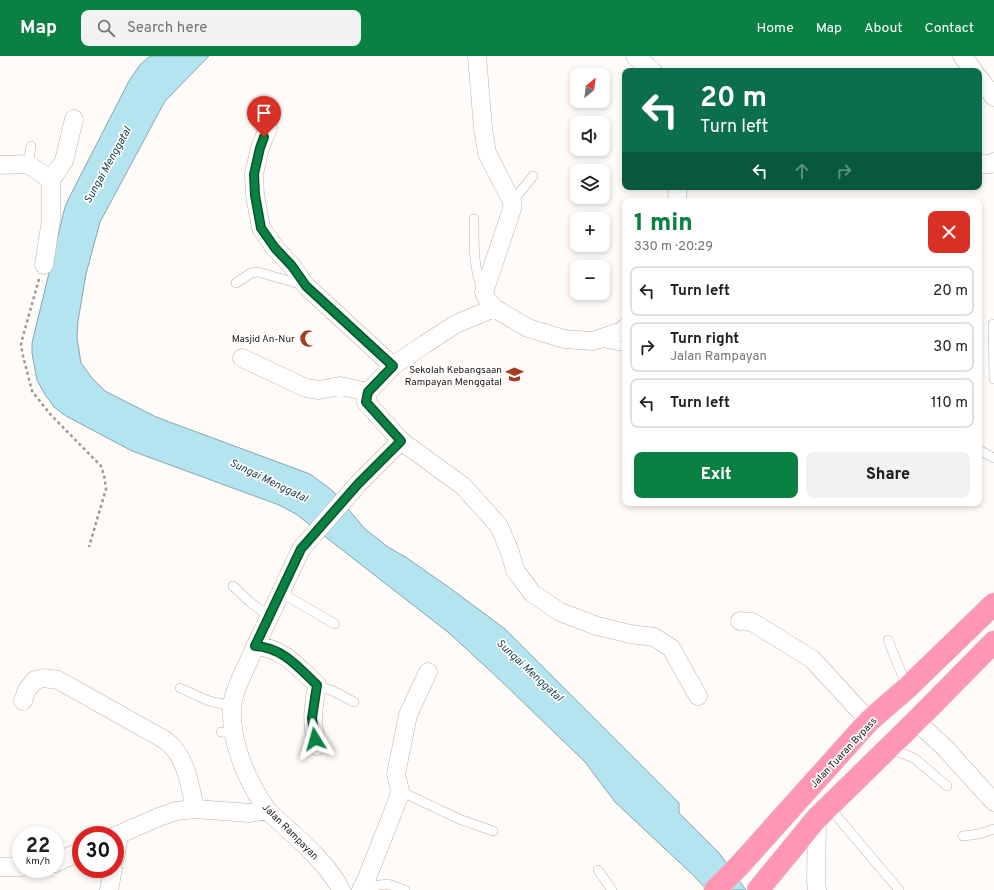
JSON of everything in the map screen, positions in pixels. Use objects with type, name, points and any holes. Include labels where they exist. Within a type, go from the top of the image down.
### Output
[{"type":"highway","name":"Jalan Tuaran Bypass","points":[[715,890],[740,866],[869,721],[907,688],[994,604]]},
{"type":"highway","points":[[759,888],[823,812],[994,642]]},
{"type":"street","points":[[478,56],[483,128],[487,153],[512,202],[512,208],[484,292],[487,299],[494,308],[528,328],[564,339],[593,341],[622,331]]},
{"type":"street","points":[[635,56],[649,68]]},
{"type":"street","points":[[962,56],[972,68]]},
{"type":"street","points":[[982,82],[994,97]]},
{"type":"street","points":[[44,265],[51,220],[51,180],[64,161],[74,119]]},
{"type":"street","points":[[268,128],[260,148],[254,174],[255,195],[261,228],[306,286],[393,366]]},
{"type":"street","points":[[982,164],[991,164],[994,162]]},
{"type":"street","points":[[0,165],[28,164],[51,180]]},
{"type":"street","points":[[494,308],[456,324],[393,366],[368,392],[366,402],[401,441],[463,486],[499,526],[510,552],[515,570],[532,593],[560,612],[597,626],[630,634],[654,637],[671,648],[698,696]]},
{"type":"street","points":[[242,358],[306,388],[319,390],[340,386],[368,392]]},
{"type":"street","name":"Jalan Rampayan","points":[[341,890],[322,863],[267,810],[253,786],[227,732],[236,689],[301,549],[358,484],[401,441]]},
{"type":"street","points":[[740,621],[752,622],[812,659],[869,721]]},
{"type":"street","points":[[255,646],[266,646],[286,656],[317,685],[312,718],[313,731],[317,746]]},
{"type":"street","points":[[362,888],[398,799],[400,791],[396,774],[408,715],[428,672]]},
{"type":"street","points":[[23,701],[27,690],[35,680],[44,678],[58,680],[165,740],[173,746],[178,753],[188,778],[195,809]]},
{"type":"street","points":[[916,721],[945,748],[994,802]]},
{"type":"street","points":[[124,833],[170,813],[195,809],[250,813],[267,810]]},
{"type":"street","points":[[817,890],[816,880],[823,812]]},
{"type":"street","points":[[0,867],[12,867]]},
{"type":"street","points":[[109,890],[111,878]]},
{"type":"lane","points":[[28,164],[30,146]]},
{"type":"lane","points":[[512,202],[533,176]]},
{"type":"lane","points":[[474,219],[474,254],[478,281],[484,292]]},
{"type":"lane","points":[[236,283],[251,273],[258,272],[306,286]]},
{"type":"lane","points":[[993,324],[994,379]]},
{"type":"lane","points":[[593,341],[621,346]]},
{"type":"lane","points":[[982,452],[994,458]]},
{"type":"lane","points":[[233,586],[251,603],[269,616]]},
{"type":"lane","points":[[280,592],[335,624]]},
{"type":"lane","points":[[888,640],[907,688]]},
{"type":"lane","points":[[317,685],[333,691],[354,702]]},
{"type":"lane","points":[[180,688],[209,701],[232,706]]},
{"type":"lane","points":[[888,748],[914,758],[947,786]]},
{"type":"lane","points":[[400,791],[458,819],[493,831]]},
{"type":"lane","points":[[823,812],[899,890]]},
{"type":"lane","points":[[963,836],[980,834],[994,829]]},
{"type":"lane","points":[[598,870],[612,890]]},
{"type":"lane","points":[[362,888],[388,884],[405,890]]},
{"type":"path","points":[[44,265],[21,345],[32,391],[40,403],[100,466],[104,475],[106,489],[93,536],[88,548]]},
{"type":"water","name":"Sungai Menggatal","points":[[150,56],[209,56],[165,101],[100,222],[86,274],[78,321],[77,338],[81,363],[92,378],[105,391],[156,417],[310,474],[333,491],[365,529],[388,547],[407,558],[454,591],[505,629],[679,803],[679,813],[719,853],[746,890],[707,890],[615,802],[585,762],[449,633],[296,514],[279,505],[132,451],[66,416],[54,407],[37,380],[32,353],[32,343],[65,207],[129,81],[140,65]]},
{"type":"place","name":"Masjid An-Nur","points":[[308,338]]},
{"type":"place","name":"Sekolah Kebangsaan Rampayan Menggatal","points":[[515,375]]},
{"type":"route","points":[[264,137],[254,174],[255,195],[261,228],[306,286],[393,366],[368,392],[366,402],[401,441],[358,484],[301,549],[255,646],[266,646],[286,656],[317,685],[312,718],[315,739]]}]
